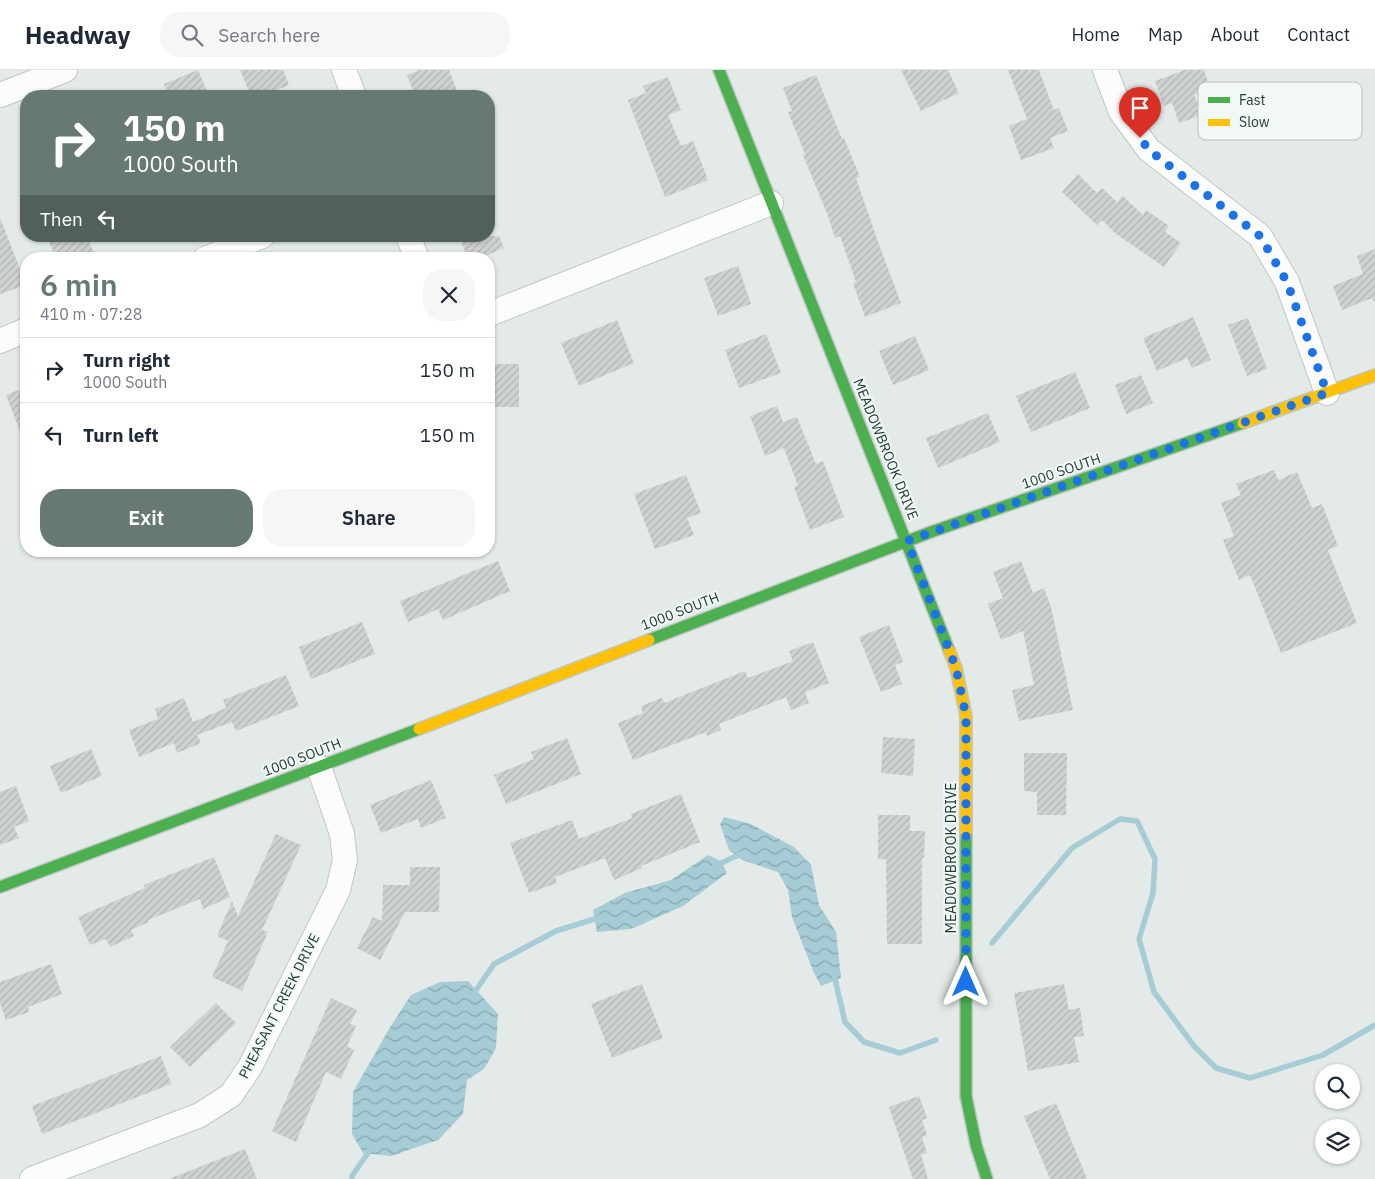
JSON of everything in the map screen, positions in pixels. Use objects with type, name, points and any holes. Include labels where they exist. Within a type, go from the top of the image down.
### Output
[{"type":"street","points":[[0,95],[65,70]]},
{"type":"street","points":[[344,70],[352,90]]},
{"type":"street","name":"MEADOWBROOK DRIVE","points":[[719,70],[956,668],[966,716],[966,1096],[976,1145],[987,1179]]},
{"type":"street","points":[[1105,70],[1121,112],[1149,150],[1260,236],[1287,282],[1327,393]]},
{"type":"street","points":[[495,312],[771,202]]},
{"type":"street","points":[[223,252],[247,242]]},
{"type":"street","points":[[0,341],[20,333]]},
{"type":"street","name":"1000 SOUTH","points":[[0,887],[319,767],[907,541],[1375,375]]},
{"type":"street","name":"PHEASANT CREEK DRIVE","points":[[32,1179],[200,1115],[231,1095],[250,1067],[338,890],[345,860],[342,834],[319,767]]},
{"type":"water","points":[[724,817],[751,824],[794,847],[811,865],[819,905],[836,932],[841,978],[821,986],[792,917],[788,890],[778,872],[742,860],[729,850],[720,824]]},
{"type":"water","points":[[708,855],[721,861],[727,873],[683,906],[631,929],[597,932],[593,910],[625,893],[671,880]]},
{"type":"water","points":[[468,981],[498,1014],[496,1048],[484,1069],[467,1080],[463,1114],[438,1140],[391,1156],[363,1153],[352,1134],[353,1092],[389,1029],[411,995],[440,982]]},
{"type":"building","points":[[198,70],[206,90],[166,90],[164,84]]},
{"type":"building","points":[[240,70],[283,70],[289,85],[277,90],[248,90]]},
{"type":"building","points":[[420,70],[449,70],[457,90],[413,90],[407,75]]},
{"type":"building","points":[[901,70],[948,70],[959,93],[921,111]]},
{"type":"building","points":[[1008,70],[1039,70],[1054,110],[1059,108],[1068,131],[1050,138],[1054,148],[1021,160],[1009,126],[1027,119]]},
{"type":"building","points":[[1185,70],[1204,70],[1208,82],[1198,82],[1198,94],[1194,95],[1198,105],[1198,116],[1179,123],[1172,103],[1164,106],[1155,81]]},
{"type":"building","points":[[816,75],[860,177],[856,178],[901,303],[865,317],[853,283],[856,282],[840,236],[835,238],[803,155],[805,154],[788,112],[792,111],[783,88]]},
{"type":"building","points":[[668,77],[681,110],[668,115],[681,146],[693,141],[708,180],[665,197],[628,100],[646,93],[643,86]]},
{"type":"building","points":[[1078,174],[1097,193],[1102,188],[1117,202],[1123,196],[1143,215],[1146,210],[1169,226],[1165,232],[1181,243],[1164,267],[1115,233],[1102,220],[1097,225],[1062,192]]},
{"type":"building","points":[[1,220],[20,269],[20,287],[0,294]]},
{"type":"building","points":[[495,236],[499,236],[504,248],[495,252],[465,252],[461,242],[495,242]]},
{"type":"building","points":[[49,242],[89,242],[93,252],[53,252]]},
{"type":"building","points":[[1375,249],[1375,301],[1372,298],[1342,310],[1333,286],[1363,274],[1357,256]]},
{"type":"building","points":[[738,266],[751,304],[718,316],[704,278]]},
{"type":"building","points":[[1193,317],[1211,360],[1192,368],[1187,358],[1157,371],[1143,338]]},
{"type":"building","points":[[1248,318],[1267,369],[1247,376],[1228,325]]},
{"type":"building","points":[[617,320],[634,363],[579,386],[561,343]]},
{"type":"building","points":[[766,334],[781,373],[739,388],[725,350]]},
{"type":"building","points":[[915,336],[929,370],[893,385],[879,351]]},
{"type":"building","points":[[495,364],[519,364],[519,407],[495,407]]},
{"type":"building","points":[[1075,372],[1090,408],[1031,432],[1016,396]]},
{"type":"building","points":[[1141,375],[1153,403],[1126,414],[1115,385]]},
{"type":"building","points":[[20,389],[20,431],[6,395]]},
{"type":"building","points":[[777,406],[783,422],[797,417],[816,464],[823,461],[844,517],[810,530],[794,487],[798,486],[784,448],[765,456],[750,416]]},
{"type":"building","points":[[988,413],[1000,442],[938,468],[926,438]]},
{"type":"building","points":[[1274,470],[1278,480],[1297,472],[1312,508],[1322,504],[1338,546],[1328,550],[1357,623],[1281,653],[1250,575],[1239,580],[1223,540],[1234,536],[1221,503],[1241,495],[1236,484]]},
{"type":"building","points":[[686,475],[701,513],[687,518],[694,535],[655,549],[634,494]]},
{"type":"building","points":[[498,561],[510,591],[443,620],[438,609],[408,622],[400,601]]},
{"type":"building","points":[[1021,561],[1033,593],[1044,588],[1051,607],[1073,710],[1019,721],[1012,690],[1034,685],[1023,631],[1001,640],[988,604],[1003,598],[993,572]]},
{"type":"building","points":[[362,622],[375,654],[311,679],[299,647]]},
{"type":"building","points":[[889,625],[903,662],[895,665],[902,684],[881,692],[859,637]]},
{"type":"building","points":[[813,642],[829,683],[805,692],[809,703],[791,710],[786,697],[719,724],[721,730],[707,736],[706,732],[633,760],[618,723],[643,713],[641,706],[662,698],[664,703],[745,671],[748,678],[793,661],[789,651]]},
{"type":"building","points":[[286,675],[299,706],[236,731],[232,722],[197,735],[201,743],[177,753],[174,743],[139,757],[129,730],[158,719],[155,709],[184,698],[193,722],[226,708],[223,700]]},
{"type":"building","points":[[883,737],[915,739],[913,776],[881,773]]},
{"type":"building","points":[[567,738],[581,774],[506,804],[494,775],[534,759],[531,752]]},
{"type":"building","points":[[91,749],[102,776],[61,793],[50,766]]},
{"type":"building","points":[[1024,753],[1067,753],[1066,815],[1037,815],[1037,792],[1024,791]]},
{"type":"building","points":[[431,780],[446,818],[421,828],[418,819],[381,833],[370,805]]},
{"type":"building","points":[[16,786],[29,821],[14,827],[19,838],[0,845],[0,792]]},
{"type":"building","points":[[681,794],[700,842],[641,866],[642,868],[614,880],[605,858],[555,877],[557,883],[529,893],[510,843],[572,820],[579,839],[632,818],[631,814]]},
{"type":"building","points":[[878,815],[910,815],[910,831],[925,831],[924,858],[922,858],[922,944],[887,944],[886,859],[878,859]]},
{"type":"building","points":[[276,834],[301,845],[262,930],[268,932],[242,991],[212,977],[228,941],[217,936],[232,901],[238,916]]},
{"type":"building","points":[[214,857],[230,897],[203,909],[200,899],[148,920],[149,922],[131,930],[134,936],[110,947],[106,939],[90,945],[78,917],[145,888],[144,885]]},
{"type":"building","points":[[410,867],[440,867],[439,912],[405,912],[380,960],[357,948],[373,917],[382,921],[383,885],[410,885]]},
{"type":"building","points":[[51,964],[62,994],[28,1007],[29,1012],[6,1020],[0,1003],[0,982]]},
{"type":"building","points":[[642,984],[663,1038],[612,1058],[591,1004]]},
{"type":"building","points":[[1064,984],[1069,1010],[1080,1008],[1084,1036],[1074,1037],[1079,1062],[1028,1071],[1014,993]]},
{"type":"building","points":[[331,998],[357,1010],[350,1024],[356,1026],[347,1046],[354,1050],[341,1079],[326,1072],[296,1142],[272,1131]]},
{"type":"building","points":[[216,1003],[236,1023],[190,1067],[170,1047]]},
{"type":"building","points":[[161,1056],[171,1084],[42,1134],[32,1106]]},
{"type":"building","points":[[919,1096],[927,1118],[922,1120],[927,1135],[922,1137],[927,1153],[921,1155],[928,1179],[913,1179],[889,1107]]},
{"type":"building","points":[[1056,1103],[1087,1179],[1050,1179],[1024,1116]]},
{"type":"building","points":[[245,1149],[257,1179],[171,1179],[171,1178]]},
{"type":"waterway","points":[[992,943],[1072,848],[1120,819],[1137,821],[1155,859],[1153,893],[1139,939],[1154,992],[1194,1046],[1216,1068],[1250,1078],[1323,1055],[1375,1025]]},
{"type":"waterway","points":[[715,866],[743,853]]},
{"type":"waterway","points":[[472,996],[494,964],[556,931],[601,917]]},
{"type":"waterway","points":[[834,975],[845,1022],[864,1042],[900,1053],[936,1040]]},
{"type":"waterway","points":[[352,1179],[352,1176],[372,1147]]},
{"type":"traffic: fast","points":[[719,70],[949,650]]},
{"type":"traffic: fast","points":[[649,640],[931,532],[1243,423]]},
{"type":"traffic: fast","points":[[0,887],[419,729]]},
{"type":"traffic: fast","points":[[966,835],[966,1096],[976,1145],[987,1179]]},
{"type":"traffic: slow","points":[[1243,423],[1375,375]]},
{"type":"traffic: slow","points":[[419,729],[649,640]]},
{"type":"traffic: slow","points":[[949,650],[956,668],[966,716],[966,835]]},
{"type":"route","points":[[966,982],[966,716],[956,668],[907,541],[1327,393],[1287,282],[1260,236],[1149,150],[1140,138]]}]
